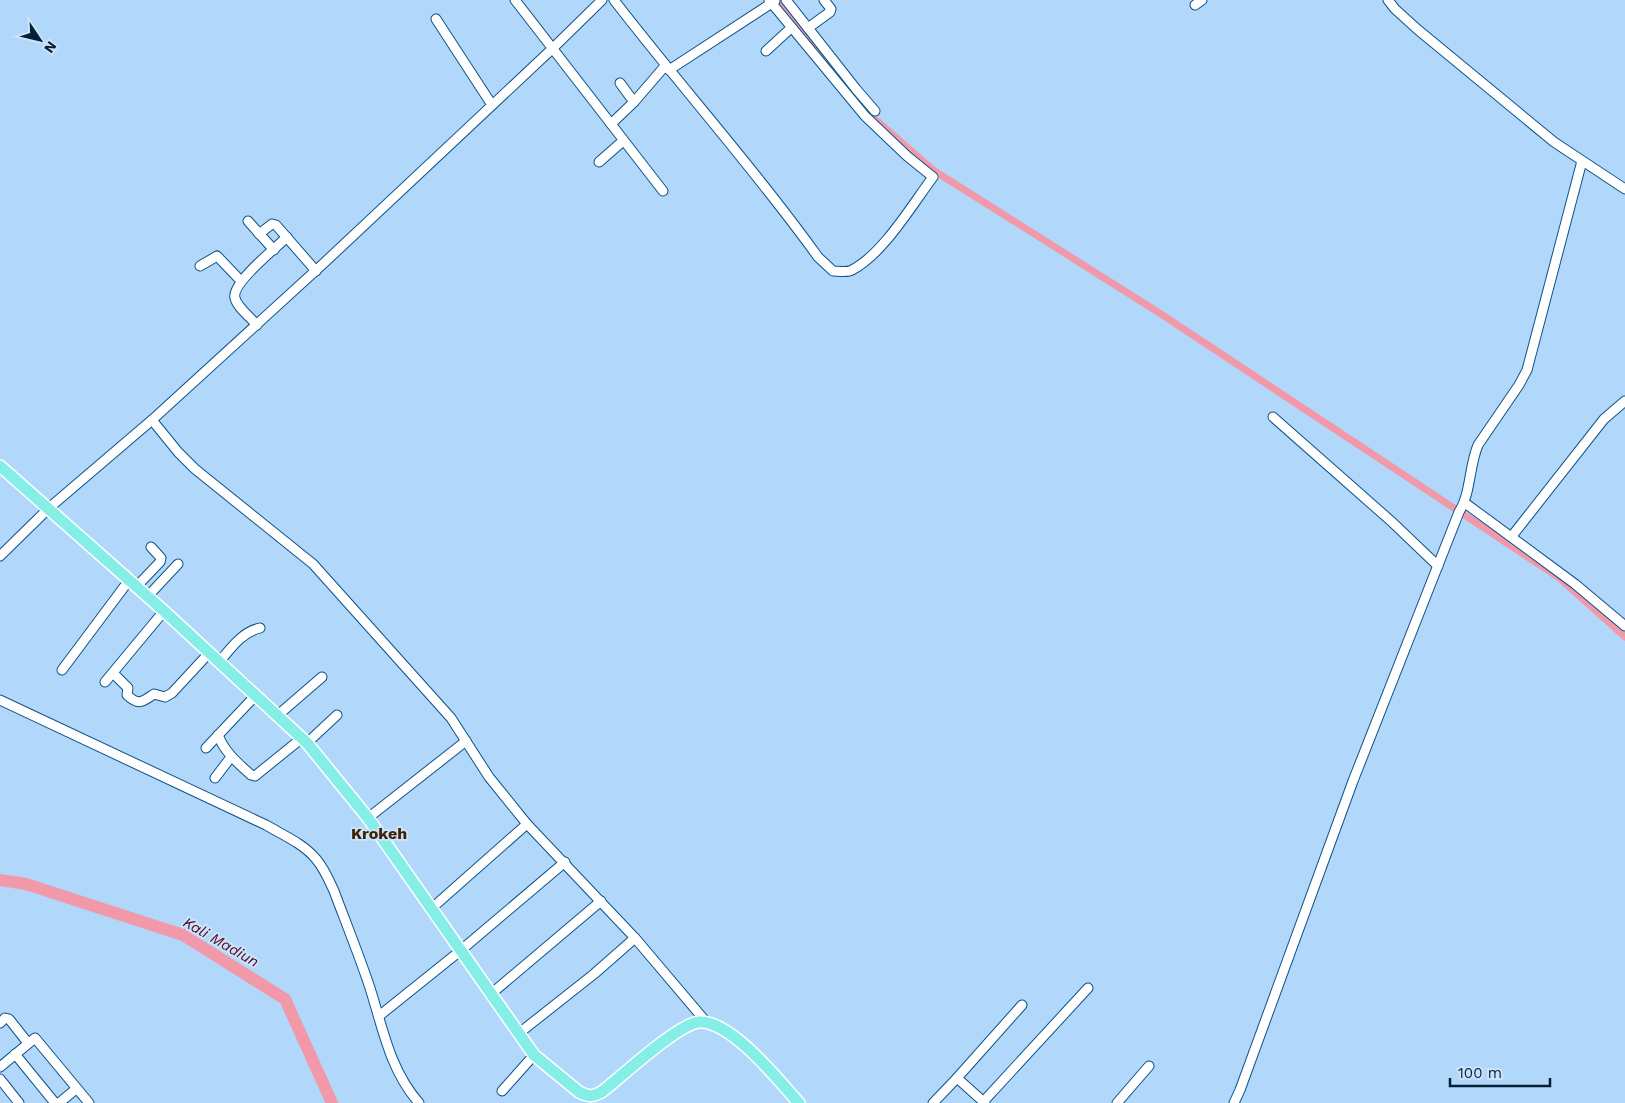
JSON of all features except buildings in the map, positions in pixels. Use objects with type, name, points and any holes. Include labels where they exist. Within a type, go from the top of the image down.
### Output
[{"type":"main road","points":[[0,466],[164,610],[305,741],[368,818],[518,1034],[534,1054],[579,1092],[588,1096],[590,1100],[679,1029],[699,1022],[707,1023],[726,1031],[748,1048],[799,1103]]},
{"type":"street","points":[[515,0],[662,190]]},
{"type":"street","points":[[0,556],[49,508],[152,420],[257,325],[602,0]]},
{"type":"street","points":[[611,124],[667,68],[772,1],[791,28],[865,116],[907,156],[933,177],[886,241],[870,257],[850,272],[833,271],[818,257],[730,142],[667,68],[614,0]]},
{"type":"street","points":[[808,28],[831,10],[824,0]]},
{"type":"street","points":[[1388,0],[1395,9],[1425,35],[1554,142],[1625,189]]},
{"type":"street","points":[[789,1],[808,28],[875,111]]},
{"type":"street","points":[[436,20],[492,105]]},
{"type":"street","points":[[766,51],[791,28]]},
{"type":"street","points":[[620,83],[634,102]]},
{"type":"street","points":[[599,162],[623,141]]},
{"type":"street","points":[[1234,1103],[1353,781],[1462,507],[1478,445],[1519,386],[1532,358],[1582,161]]},
{"type":"street","points":[[248,221],[274,250]]},
{"type":"street","points":[[259,234],[272,224],[280,229],[316,270]]},
{"type":"street","points":[[257,325],[234,299],[234,291],[241,281],[287,237]]},
{"type":"street","points":[[200,266],[217,256],[241,281]]},
{"type":"street","points":[[1512,536],[1604,419],[1625,401]]},
{"type":"street","points":[[1273,417],[1392,522],[1438,566]]},
{"type":"street","points":[[152,420],[178,452],[195,469],[314,564],[451,718],[490,777],[527,824],[635,938],[707,1023]]},
{"type":"street","points":[[1462,507],[1512,536],[1575,584],[1625,626]]},
{"type":"street","points":[[62,670],[134,583],[160,562],[160,556],[152,547]]},
{"type":"street","points":[[148,596],[178,564]]},
{"type":"street","points":[[105,682],[164,610]]},
{"type":"street","points":[[220,661],[246,634],[260,628]]},
{"type":"street","points":[[112,673],[128,688],[128,695],[134,701],[143,702],[154,694],[166,697],[172,693],[210,652]]},
{"type":"street","points":[[278,716],[322,677]]},
{"type":"street","points":[[206,748],[256,695]]},
{"type":"street","points":[[0,700],[266,825],[316,858],[334,890],[399,1076],[419,1103]]},
{"type":"street","points":[[218,735],[231,757],[251,775],[255,776],[305,741],[337,715]]},
{"type":"street","points":[[368,818],[466,740]]},
{"type":"street","points":[[215,778],[231,757]]},
{"type":"street","points":[[432,908],[527,824]]},
{"type":"street","points":[[379,1016],[460,951],[565,862]]},
{"type":"street","points":[[491,994],[601,901]]},
{"type":"street","points":[[518,1034],[594,974],[635,938]]},
{"type":"street","points":[[957,1078],[984,1102],[1088,988]]},
{"type":"street","points":[[933,1103],[1022,1006]]},
{"type":"street","points":[[0,1023],[5,1018],[10,1020],[28,1043]]},
{"type":"street","points":[[0,1066],[37,1038],[89,1103]]},
{"type":"street","points":[[15,1054],[54,1103]]},
{"type":"street","points":[[502,1091],[534,1054]]},
{"type":"street","points":[[1117,1103],[1149,1066]]},
{"type":"street","points":[[0,1079],[19,1103]]},
{"type":"street","points":[[59,1103],[76,1088]]},
{"type":"waterway","points":[[779,0],[827,63]]},
{"type":"waterway","points":[[869,114],[933,170],[1161,314],[1558,577],[1625,637]]},
{"type":"waterway","name":"Kali Madiun","points":[[0,880],[26,884],[183,935],[285,999],[332,1103]]},
{"type":"district","name":"Krokeh","points":[[379,833]]}]
